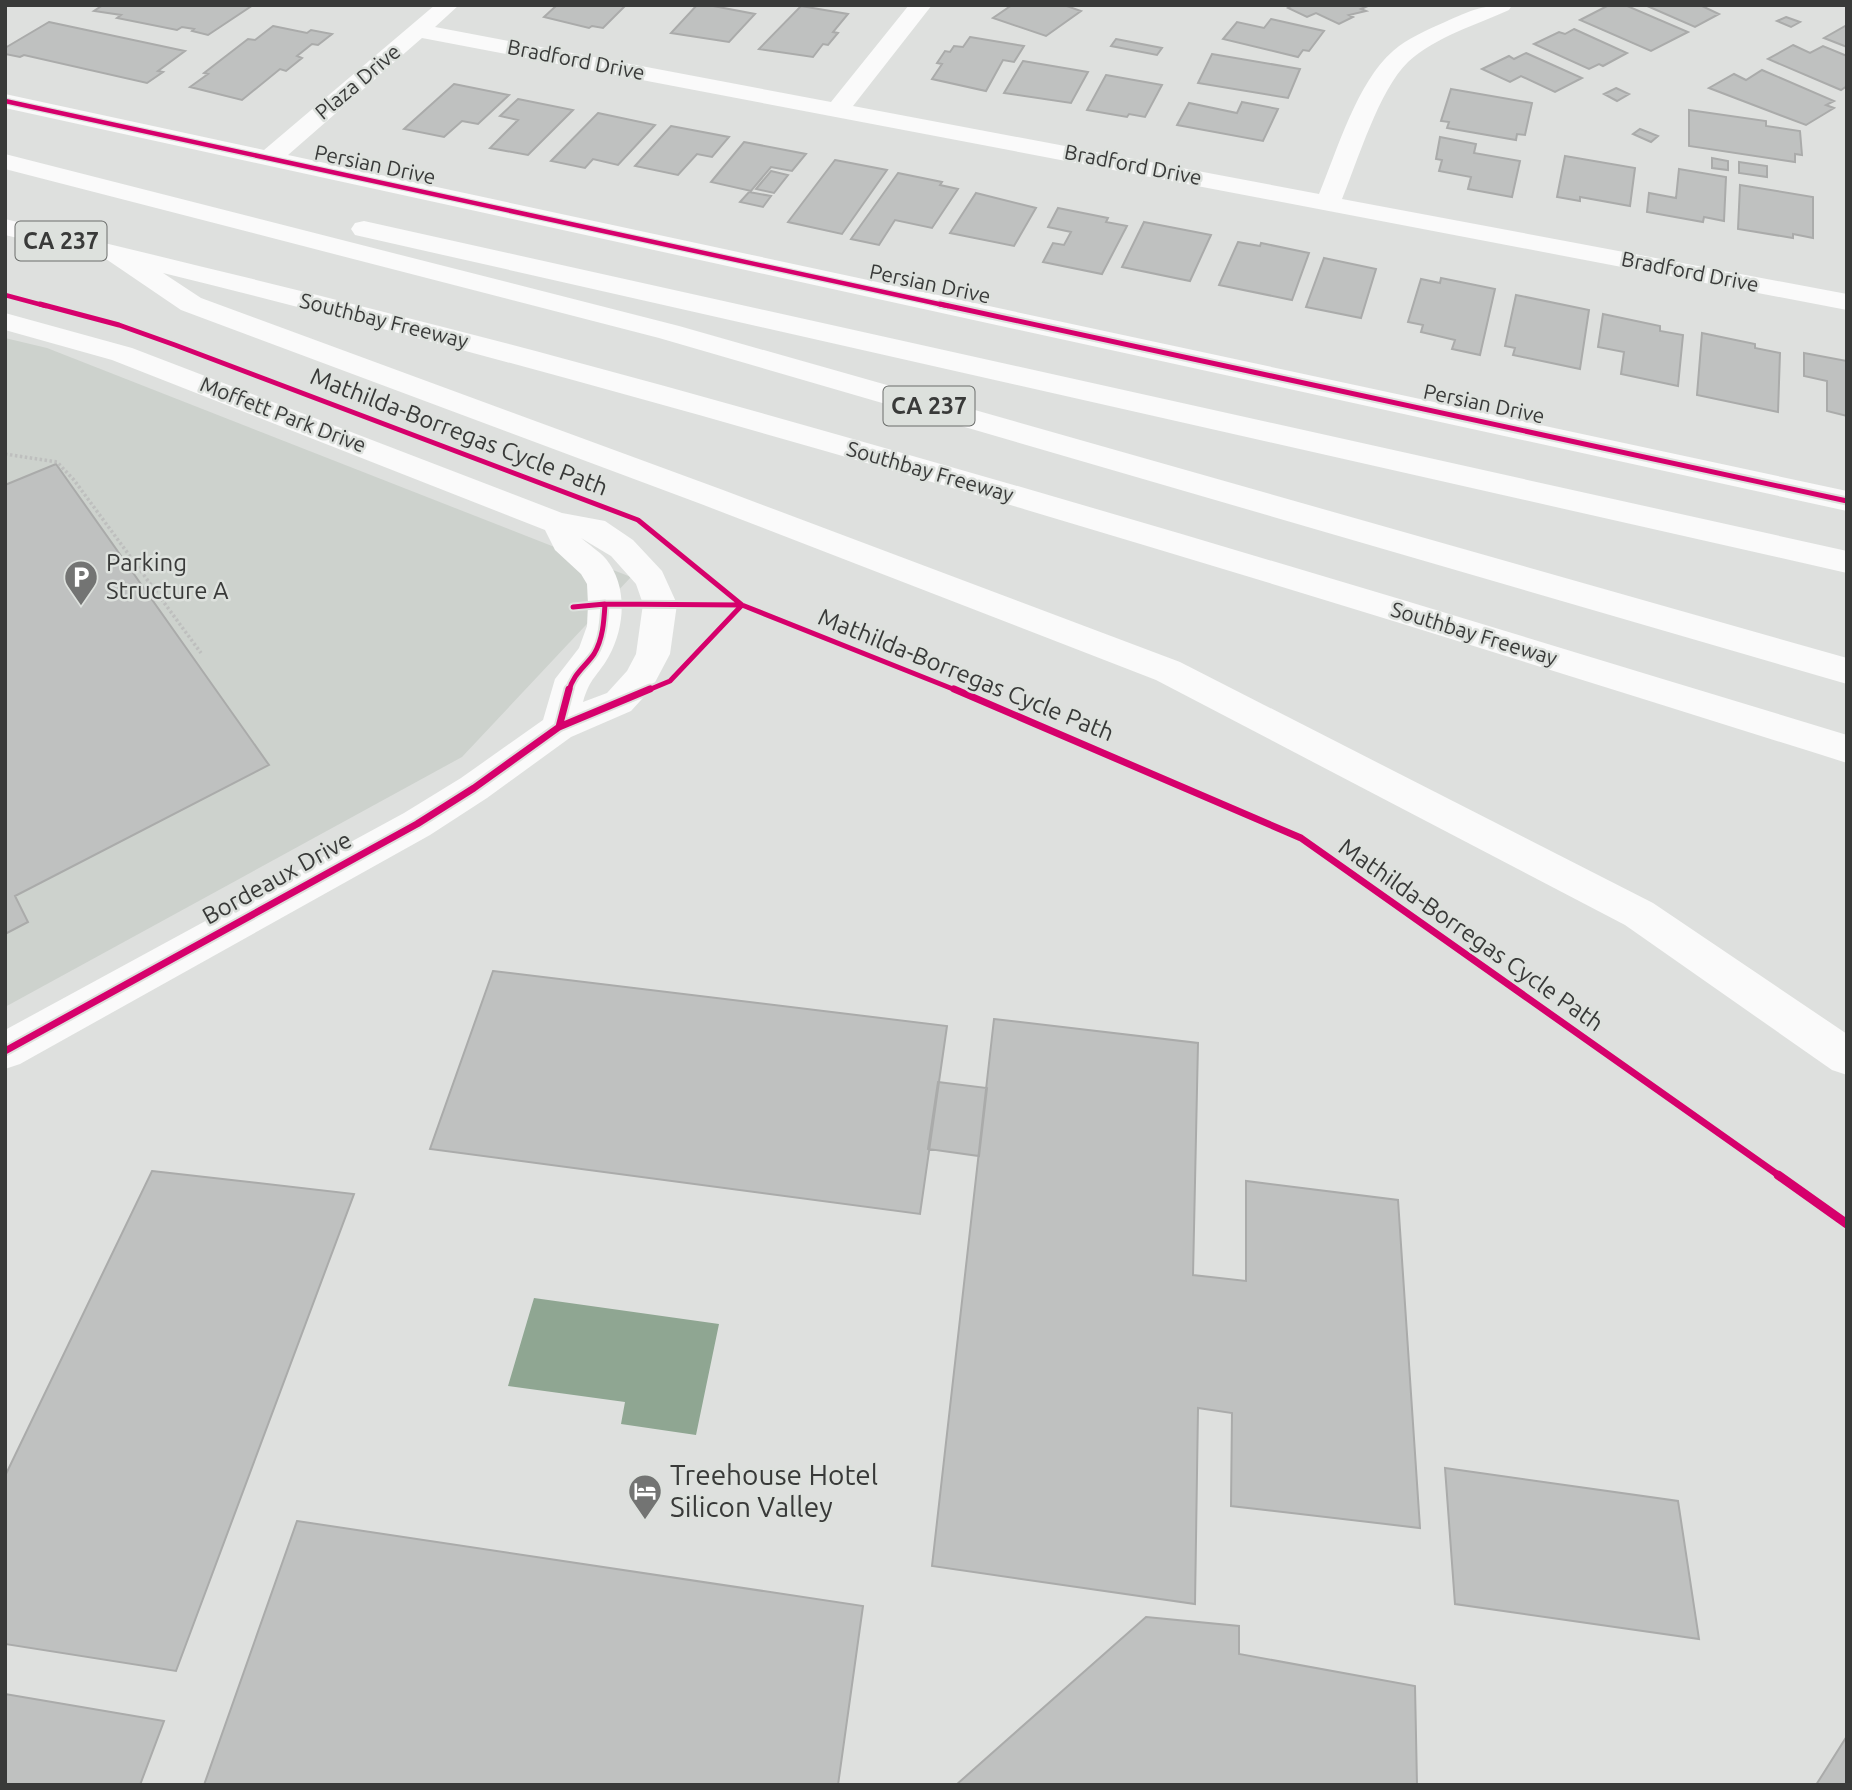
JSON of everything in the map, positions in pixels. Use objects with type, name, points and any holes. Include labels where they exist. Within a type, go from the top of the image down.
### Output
[{"type":"main road","name":"Plaza Drive","points":[[268,159],[448,5]]},
{"type":"main road","points":[[838,109],[922,5]]},
{"type":"main road","points":[[1328,202],[1382,79],[1400,57],[1501,5]]},
{"type":"main road","name":"Bradford Drive","points":[[419,30],[1847,302]]},
{"type":"main road","name":"Persian Drive","points":[[5,101],[1847,501]]},
{"type":"main road","points":[[5,159],[414,239],[1847,562]]},
{"type":"main road","name":"CA 237","points":[[5,159],[668,332],[1847,671]]},
{"type":"main road","name":"Southbay Freeway","points":[[5,227],[627,385],[1028,500],[1490,638],[1847,749]]},
{"type":"main road","points":[[116,254],[191,304],[1168,671],[1639,914],[1847,1057]]},
{"type":"main road","name":"Moffett Park Drive","points":[[5,321],[133,358],[557,523],[594,529],[622,548],[650,579],[660,604],[653,654],[640,679],[619,702],[559,727]]},
{"type":"main road","points":[[557,523],[566,541],[594,567],[603,584],[605,604],[604,626],[594,653],[572,679],[559,727]]},
{"type":"main road","name":"Bordeaux Drive","points":[[5,1051],[417,824],[474,788],[559,727]]},
{"type":"path","points":[[5,454],[57,462],[74,480],[201,653]]},
{"type":"shaded area","points":[[5,338],[47,348],[631,577],[462,757],[5,1007]]},
{"type":"shaded area","points":[[534,1298],[719,1324],[696,1435],[621,1424],[625,1402],[508,1386]]},
{"type":"building","points":[[103,5],[253,5],[208,35],[192,31],[194,29],[182,27],[177,30],[117,18],[121,15],[94,11]]},
{"type":"building","points":[[557,5],[626,5],[603,28],[589,28],[544,17]]},
{"type":"building","points":[[697,5],[755,14],[729,42],[671,33]]},
{"type":"building","points":[[1012,5],[1064,5],[1081,11],[1046,36],[993,18]]},
{"type":"building","points":[[1293,5],[1370,5],[1361,9],[1366,11],[1349,15],[1353,17],[1339,24],[1316,13],[1307,17],[1288,8]]},
{"type":"building","points":[[1609,5],[1625,5],[1688,32],[1651,51],[1580,20]]},
{"type":"building","points":[[1645,5],[1700,5],[1719,14],[1695,27]]},
{"type":"building","points":[[801,6],[848,14],[833,32],[838,33],[828,45],[823,44],[813,57],[759,49]]},
{"type":"building","points":[[1786,17],[1800,22],[1791,27],[1777,21]]},
{"type":"building","points":[[1271,19],[1324,31],[1309,51],[1303,50],[1298,57],[1223,39],[1237,22],[1264,28]]},
{"type":"building","points":[[49,22],[185,51],[147,83],[24,55],[20,57],[5,54],[5,48]]},
{"type":"building","points":[[1847,25],[1847,47],[1824,38]]},
{"type":"building","points":[[273,26],[307,33],[311,30],[332,34],[318,45],[312,44],[297,56],[302,58],[286,71],[280,69],[242,100],[190,87],[248,39],[255,40]]},
{"type":"building","points":[[1574,29],[1627,53],[1603,66],[1599,64],[1589,69],[1534,44],[1559,32],[1565,34]]},
{"type":"building","points":[[970,37],[1024,46],[1014,62],[1003,60],[986,91],[932,79],[942,64],[937,63],[945,51],[950,52],[954,46],[963,47]]},
{"type":"building","points":[[1116,39],[1162,48],[1157,55],[1111,46]]},
{"type":"building","points":[[1793,45],[1810,53],[1823,46],[1847,56],[1847,86],[1841,90],[1768,59]]},
{"type":"building","points":[[1526,53],[1582,78],[1555,92],[1521,76],[1510,82],[1482,69],[1509,56],[1514,59]]},
{"type":"building","points":[[1212,54],[1300,69],[1288,98],[1198,83]]},
{"type":"building","points":[[1023,61],[1088,72],[1071,103],[1004,93]]},
{"type":"building","points":[[1762,70],[1834,101],[1826,105],[1834,108],[1806,125],[1709,88],[1734,74],[1746,80]]},
{"type":"building","points":[[1106,75],[1162,85],[1145,117],[1129,114],[1127,117],[1087,110]]},
{"type":"building","points":[[454,84],[509,95],[478,124],[462,121],[444,137],[404,129]]},
{"type":"building","points":[[1616,88],[1629,94],[1617,101],[1604,94]]},
{"type":"building","points":[[1451,89],[1532,103],[1525,135],[1517,134],[1516,140],[1447,128],[1449,122],[1441,121]]},
{"type":"building","points":[[518,99],[573,110],[528,155],[490,148],[518,120],[500,116]]},
{"type":"building","points":[[1242,102],[1278,109],[1263,141],[1177,125],[1189,103],[1237,113]]},
{"type":"building","points":[[1689,110],[1766,121],[1766,126],[1800,131],[1802,155],[1795,154],[1795,162],[1689,146]]},
{"type":"building","points":[[598,113],[655,125],[618,165],[593,159],[585,168],[551,161]]},
{"type":"building","points":[[671,126],[729,137],[712,157],[697,154],[678,175],[635,166]]},
{"type":"building","points":[[1640,129],[1658,136],[1651,142],[1633,134]]},
{"type":"building","points":[[1440,137],[1476,144],[1474,153],[1520,161],[1512,197],[1468,189],[1471,177],[1439,171],[1442,160],[1436,159]]},
{"type":"building","points":[[744,142],[806,154],[792,171],[771,167],[751,191],[711,182]]},
{"type":"building","points":[[1565,156],[1635,168],[1630,206],[1580,197],[1580,201],[1557,197]]},
{"type":"building","points":[[1712,158],[1728,161],[1728,170],[1712,168]]},
{"type":"building","points":[[835,160],[887,170],[842,234],[788,222]]},
{"type":"building","points":[[1739,162],[1767,166],[1767,177],[1739,173]]},
{"type":"building","points":[[1679,169],[1726,177],[1724,221],[1704,217],[1703,222],[1647,212],[1649,193],[1676,198]]},
{"type":"building","points":[[771,171],[788,175],[774,193],[756,189]]},
{"type":"building","points":[[898,173],[942,182],[940,185],[958,189],[932,228],[895,220],[879,245],[851,239]]},
{"type":"building","points":[[1740,185],[1813,197],[1813,238],[1793,234],[1793,238],[1738,229]]},
{"type":"building","points":[[749,192],[771,196],[763,207],[740,202]]},
{"type":"building","points":[[976,193],[1036,208],[1014,246],[950,233]]},
{"type":"building","points":[[1058,208],[1108,218],[1106,222],[1127,226],[1102,274],[1043,262],[1053,243],[1064,245],[1071,232],[1048,227]]},
{"type":"building","points":[[1144,222],[1211,235],[1190,281],[1122,267]]},
{"type":"building","points":[[1238,242],[1260,246],[1261,243],[1309,253],[1292,300],[1219,285]]},
{"type":"building","points":[[1324,258],[1376,269],[1361,318],[1306,307]]},
{"type":"building","points":[[1441,278],[1495,289],[1480,355],[1452,349],[1455,340],[1421,332],[1423,325],[1408,322],[1421,279],[1440,283]]},
{"type":"building","points":[[1516,295],[1589,310],[1580,369],[1513,355],[1515,348],[1505,346]]},
{"type":"building","points":[[1603,314],[1660,326],[1660,331],[1683,335],[1678,386],[1621,374],[1624,352],[1598,347]]},
{"type":"building","points":[[1702,333],[1755,344],[1755,348],[1780,353],[1778,412],[1697,395]]},
{"type":"building","points":[[1804,353],[1847,361],[1847,416],[1827,411],[1827,381],[1804,376]]},
{"type":"building","name":"Parking Structure A","points":[[56,464],[269,765],[15,896],[28,922],[5,934],[5,485]]},
{"type":"building","points":[[493,971],[947,1026],[920,1214],[430,1149]]},
{"type":"building","points":[[994,1019],[1198,1043],[1193,1275],[1246,1281],[1246,1181],[1398,1200],[1420,1528],[1231,1506],[1232,1413],[1198,1408],[1195,1604],[932,1566]]},
{"type":"building","points":[[938,1082],[987,1088],[979,1156],[928,1149]]},
{"type":"building","points":[[152,1171],[354,1194],[176,1671],[5,1644],[5,1476]]},
{"type":"building","points":[[1445,1468],[1678,1501],[1699,1639],[1455,1604]]},
{"type":"building","points":[[297,1521],[863,1606],[838,1785],[204,1785]]},
{"type":"building","points":[[1146,1617],[1239,1626],[1239,1654],[1415,1686],[1417,1785],[956,1785]]},
{"type":"building","points":[[5,1694],[164,1721],[140,1785],[5,1785]]},
{"type":"building","points":[[1847,1736],[1847,1785],[1816,1785]]},
{"type":"cycle path","points":[[5,101],[1847,501]]},
{"type":"cycle path","name":"Mathilda-Borregas Cycle Path","points":[[5,295],[119,325],[638,520],[742,605],[996,706],[1301,838],[1847,1224]]},
{"type":"cycle path","points":[[573,607],[605,604],[742,605]]},
{"type":"cycle path","points":[[559,727],[572,679],[594,653],[604,626],[605,604]]},
{"type":"cycle path","points":[[5,1051],[417,824],[474,788],[559,727],[670,681],[742,605]]},
{"type":"place","name":"Parking Structure A","points":[[81,607]]},
{"type":"place","name":"Treehouse Hotel Silicon Valley","points":[[645,1521]]}]
